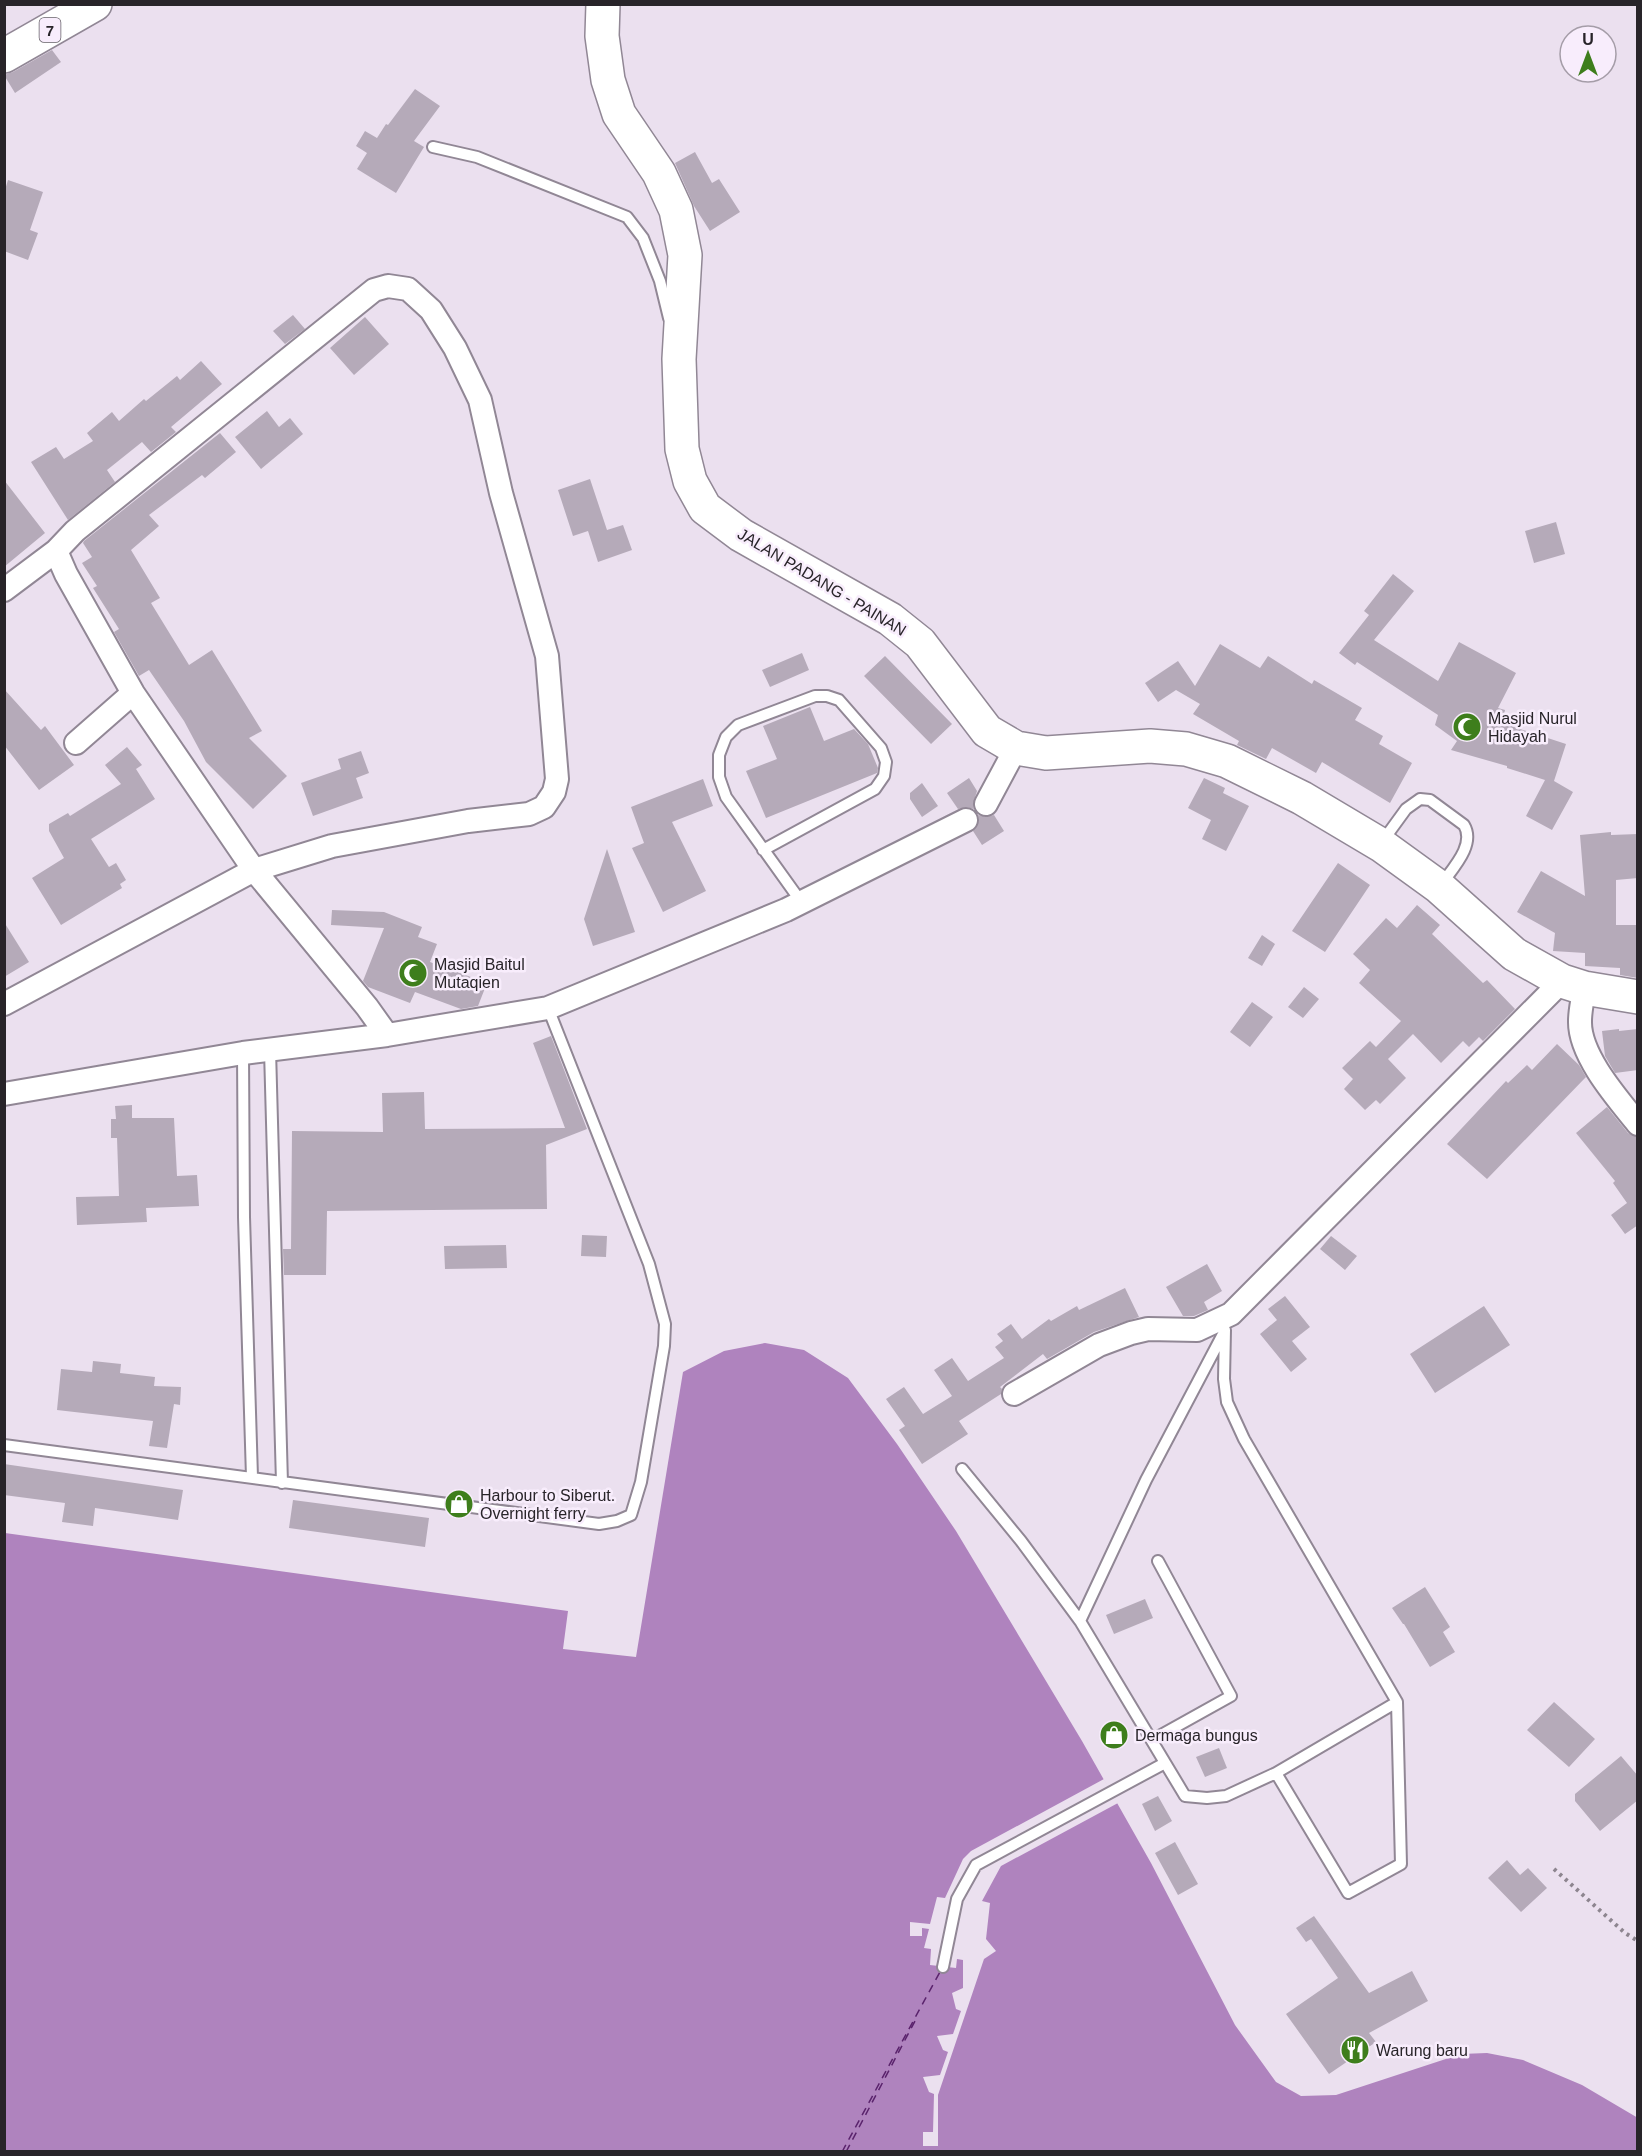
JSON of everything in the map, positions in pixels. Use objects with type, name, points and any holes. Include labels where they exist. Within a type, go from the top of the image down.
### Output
[{"type":"highway","name":"7","points":[[4,56],[95,4]]},
{"type":"highway","name":"JALAN PADANG - PAINAN","points":[[603,4],[602,36],[608,80],[619,114],[659,173],[676,210],[685,255],[679,359],[682,449],[690,481],[705,508],[741,535],[890,619],[920,643],[987,731],[1016,748],[1046,753],[1150,746],[1186,749],[1227,761],[1302,798],[1380,845],[1439,887],[1514,954],[1573,985],[1638,997]]},
{"type":"street","points":[[4,590],[56,551],[75,531],[374,290],[388,286],[408,289],[431,310],[455,348],[480,400],[501,493],[547,656],[557,779],[554,792],[544,807],[529,814],[468,821],[332,846],[254,870],[4,1004]]},
{"type":"street","points":[[56,551],[66,574],[133,693],[254,870],[387,1035]]},
{"type":"street","points":[[76,743],[133,693]]},
{"type":"street","points":[[986,804],[1016,748]]},
{"type":"street","points":[[4,1094],[243,1053],[387,1035],[555,1005],[802,903],[966,820]]},
{"type":"street","points":[[1573,985],[1584,1042],[1605,1083],[1638,1124]]},
{"type":"street","points":[[1014,1394],[1099,1346],[1131,1333],[1148,1329],[1197,1330],[1228,1322],[1573,985]]},
{"type":"lane","points":[[433,147],[477,157],[627,217],[644,238],[656,270],[679,359]]},
{"type":"lane","points":[[763,850],[875,789],[884,776],[886,762],[881,748],[839,700],[827,696],[815,696],[738,725],[726,737],[719,755],[719,777],[726,797],[763,850],[802,903]]},
{"type":"lane","points":[[1380,845],[1406,809],[1420,799],[1430,800],[1464,825],[1468,831],[1465,849],[1439,887]]},
{"type":"lane","points":[[4,1445],[599,1524],[617,1521],[631,1515],[641,1482],[664,1347],[665,1324],[649,1264],[555,1005]]},
{"type":"lane","points":[[270,1050],[282,1483]]},
{"type":"lane","points":[[243,1053],[244,1216],[252,1478]]},
{"type":"lane","points":[[1080,1621],[1146,1480],[1228,1322]]},
{"type":"lane","points":[[1228,1322],[1224,1379],[1227,1402],[1244,1439],[1397,1702],[1401,1864],[1348,1893],[1276,1773]]},
{"type":"lane","points":[[962,1469],[1021,1541],[1080,1621],[1185,1796],[1207,1798],[1226,1796],[1276,1773],[1397,1702]]},
{"type":"lane","points":[[1152,1740],[1232,1696],[1158,1562]]},
{"type":"lane","points":[[943,1967],[957,1899],[976,1865],[1165,1763]]},
{"type":"path","points":[[1554,1869],[1625,1934],[1638,1941]]},
{"type":"shaded area","points":[[765,1343],[804,1350],[848,1378],[897,1444],[956,1531],[1082,1741],[1151,1863],[1235,2025],[1276,2082],[1301,2096],[1336,2095],[1461,2054],[1487,2053],[1523,2060],[1582,2085],[1638,2118],[1637,2152],[5,2152],[5,1533],[568,1611],[563,1649],[636,1657],[683,1372],[724,1351]]},
{"type":"pier","points":[[1104,1779],[1118,1803],[1001,1866],[982,1901],[990,1903],[986,1939],[996,1951],[984,1959],[938,2095],[938,2146],[923,2146],[923,2132],[933,2132],[934,2094],[929,2092],[923,2077],[940,2075],[948,2052],[943,2050],[937,2036],[953,2034],[961,2011],[956,2009],[952,1993],[963,1988],[963,1960],[957,1959],[956,1968],[930,1965],[931,1949],[924,1948],[929,1929],[922,1928],[922,1936],[910,1936],[910,1922],[930,1924],[937,1897],[945,1898],[963,1859],[971,1851]]},
{"type":"building","points":[[52,50],[61,62],[15,93],[4,75]]},
{"type":"building","points":[[415,89],[440,106],[414,141],[424,147],[396,193],[357,169],[367,153],[356,146],[365,131],[377,138]]},
{"type":"building","points":[[695,152],[712,183],[719,179],[740,212],[710,231],[694,206],[675,163]]},
{"type":"building","points":[[8,180],[43,192],[30,230],[38,233],[28,260],[4,251],[4,193]]},
{"type":"building","points":[[293,315],[305,329],[285,344],[273,331]]},
{"type":"building","points":[[365,317],[389,344],[354,375],[330,348]]},
{"type":"building","points":[[201,361],[222,384],[171,427],[176,432],[151,452],[142,442],[107,470],[115,482],[68,520],[31,462],[56,447],[64,459],[93,441],[87,433],[112,412],[119,421],[144,399],[146,401],[177,376],[180,380]]},
{"type":"building","points":[[267,411],[279,427],[290,418],[303,434],[261,469],[235,437]]},
{"type":"building","points":[[220,433],[236,452],[205,478],[202,475],[149,515],[159,526],[131,550],[160,598],[151,603],[189,665],[212,650],[262,731],[249,738],[287,776],[253,809],[206,762],[184,721],[149,670],[139,676],[114,632],[119,629],[93,588],[97,586],[82,563],[92,557],[84,541]]},
{"type":"building","points":[[590,479],[607,530],[623,525],[632,550],[598,562],[588,531],[573,536],[558,490]]},
{"type":"building","points":[[4,480],[45,533],[4,567]]},
{"type":"building","points":[[1556,522],[1565,554],[1534,563],[1525,531]]},
{"type":"building","points":[[1393,574],[1414,591],[1374,640],[1438,681],[1459,642],[1485,656],[1516,673],[1498,708],[1505,710],[1502,723],[1566,744],[1554,781],[1573,792],[1552,830],[1526,816],[1545,780],[1451,750],[1457,741],[1435,725],[1438,715],[1357,662],[1355,665],[1339,653],[1369,615],[1364,611]]},
{"type":"building","points":[[1220,644],[1260,668],[1268,656],[1312,684],[1314,680],[1362,708],[1355,720],[1383,736],[1379,744],[1412,763],[1390,803],[1322,762],[1316,773],[1272,748],[1266,759],[1237,745],[1239,741],[1193,714],[1200,704],[1176,690],[1158,702],[1145,683],[1178,661],[1195,686]]},
{"type":"building","points":[[802,653],[809,670],[770,687],[762,670]]},
{"type":"building","points":[[885,656],[952,724],[931,744],[864,676]]},
{"type":"building","points":[[4,689],[41,730],[45,726],[74,765],[39,790],[4,745]]},
{"type":"building","points":[[810,707],[824,741],[854,729],[868,744],[878,768],[877,773],[766,818],[746,771],[777,759],[763,726]]},
{"type":"building","points":[[127,747],[142,765],[136,769],[155,799],[91,839],[109,867],[116,863],[126,880],[120,884],[122,888],[61,925],[32,878],[64,858],[49,831],[49,824],[68,813],[70,816],[121,784],[105,765]]},
{"type":"building","points":[[361,751],[369,773],[356,778],[363,798],[313,816],[301,783],[341,769],[338,759]]},
{"type":"building","points":[[969,778],[977,791],[973,804],[974,809],[966,807],[958,809],[947,793]]},
{"type":"building","points":[[1204,778],[1225,788],[1223,793],[1249,806],[1226,851],[1202,839],[1211,820],[1188,808]]},
{"type":"building","points":[[703,779],[713,806],[672,822],[706,891],[663,912],[632,848],[644,843],[631,807]]},
{"type":"building","points":[[922,783],[938,806],[922,817],[910,799],[910,793]]},
{"type":"building","points":[[978,815],[986,817],[994,815],[1004,831],[982,845],[973,831],[979,821]]},
{"type":"building","points":[[1611,832],[1611,835],[1638,834],[1638,878],[1616,880],[1616,925],[1638,925],[1638,978],[1620,975],[1620,968],[1585,966],[1585,953],[1553,951],[1555,933],[1517,912],[1541,871],[1585,896],[1580,835]]},
{"type":"building","points":[[607,849],[635,932],[593,946],[584,919]]},
{"type":"building","points":[[1338,863],[1370,885],[1325,952],[1292,931]]},
{"type":"building","points":[[1417,905],[1440,925],[1432,934],[1483,983],[1487,980],[1515,1009],[1483,1041],[1479,1037],[1469,1047],[1463,1041],[1441,1063],[1413,1034],[1388,1059],[1406,1078],[1380,1104],[1376,1100],[1365,1110],[1344,1089],[1353,1079],[1342,1068],[1370,1041],[1376,1047],[1401,1021],[1359,983],[1370,970],[1353,954],[1386,918],[1397,928]]},
{"type":"building","name":"Masjid Baitul Mutaqien","points":[[332,910],[384,912],[422,927],[418,937],[437,944],[430,962],[487,983],[478,1006],[461,1009],[415,992],[410,1003],[368,987],[363,981],[384,928],[331,925]]},
{"type":"building","points":[[4,922],[29,962],[4,977]]},
{"type":"building","points":[[1262,935],[1275,944],[1262,966],[1248,958]]},
{"type":"building","points":[[1304,987],[1319,999],[1303,1018],[1288,1007]]},
{"type":"building","points":[[1252,1002],[1273,1017],[1250,1047],[1230,1032]]},
{"type":"building","points":[[1619,1029],[1619,1031],[1638,1029],[1638,1070],[1615,1073],[1605,1056],[1602,1031]]},
{"type":"building","points":[[551,1036],[587,1129],[546,1145],[547,1209],[327,1211],[326,1275],[284,1275],[283,1249],[291,1249],[292,1131],[383,1132],[382,1093],[424,1092],[425,1129],[565,1128],[533,1043]]},
{"type":"building","points":[[1557,1044],[1579,1065],[1586,1077],[1487,1179],[1447,1144],[1506,1081],[1508,1083],[1527,1065],[1532,1070]]},
{"type":"building","points":[[132,1105],[132,1118],[174,1118],[177,1176],[197,1175],[199,1206],[146,1208],[147,1222],[77,1225],[76,1197],[119,1196],[117,1138],[111,1138],[111,1119],[116,1119],[115,1106]]},
{"type":"building","points":[[1607,1107],[1628,1133],[1638,1137],[1638,1225],[1625,1234],[1611,1215],[1627,1203],[1613,1183],[1615,1181],[1576,1133]]},
{"type":"building","points":[[582,1235],[607,1236],[606,1257],[581,1256]]},
{"type":"building","points":[[1331,1236],[1357,1256],[1345,1270],[1320,1249]]},
{"type":"building","points":[[506,1245],[507,1268],[445,1269],[444,1246]]},
{"type":"building","points":[[1207,1264],[1222,1291],[1204,1302],[1208,1310],[1194,1316],[1183,1316],[1166,1287]]},
{"type":"building","points":[[1125,1288],[1139,1317],[1094,1332],[1047,1359],[1043,1354],[1000,1387],[1001,1394],[959,1421],[968,1434],[922,1464],[899,1430],[905,1426],[886,1399],[904,1387],[923,1414],[952,1396],[934,1370],[952,1358],[968,1381],[1004,1358],[995,1347],[1003,1341],[997,1334],[1011,1324],[1022,1339],[1049,1319],[1051,1321],[1077,1306],[1079,1310]]},
{"type":"building","points":[[1285,1296],[1310,1327],[1292,1341],[1307,1359],[1291,1372],[1260,1334],[1277,1320],[1268,1309]]},
{"type":"building","points":[[1484,1306],[1510,1345],[1435,1393],[1410,1354]]},
{"type":"building","points":[[93,1361],[121,1364],[120,1373],[155,1377],[154,1386],[181,1387],[180,1405],[174,1404],[167,1448],[149,1446],[153,1421],[57,1410],[61,1369],[92,1372]]},
{"type":"building","points":[[4,1464],[183,1490],[178,1520],[95,1508],[93,1526],[62,1522],[65,1503],[4,1495]]},
{"type":"building","points":[[293,1500],[429,1518],[425,1547],[289,1528]]},
{"type":"building","points":[[1425,1587],[1450,1627],[1443,1632],[1455,1652],[1430,1667],[1392,1608]]},
{"type":"building","points":[[1145,1599],[1153,1618],[1114,1634],[1106,1615]]},
{"type":"building","points":[[1554,1702],[1595,1739],[1569,1767],[1527,1730]]},
{"type":"building","points":[[1219,1748],[1227,1768],[1205,1777],[1196,1757]]},
{"type":"building","points":[[1621,1756],[1638,1776],[1638,1800],[1600,1831],[1575,1801],[1575,1794]]},
{"type":"building","points":[[1158,1796],[1172,1821],[1155,1831],[1142,1804]]},
{"type":"building","points":[[1175,1842],[1198,1884],[1178,1895],[1155,1853]]},
{"type":"building","points":[[1507,1860],[1520,1875],[1528,1868],[1547,1888],[1521,1912],[1488,1878]]},
{"type":"building","points":[[1314,1916],[1369,1993],[1412,1971],[1428,2001],[1369,2033],[1376,2042],[1329,2074],[1286,2014],[1338,1978],[1311,1939],[1306,1942],[1296,1928]]},
{"type":"ferry route","points":[[842,2152],[941,1970]]},
{"type":"ferry route","points":[[846,2152],[915,2021]]},
{"type":"place","name":"Masjid Nurul Hidayah","points":[[1467,727]]},
{"type":"place","name":"Masjid Baitul Mutaqien","points":[[413,973]]},
{"type":"place","name":"Harbour to Siberut. Overnight ferry","points":[[459,1504]]},
{"type":"place","name":"Dermaga bungus","points":[[1114,1735]]},
{"type":"place","name":"Warung baru","points":[[1355,2050]]}]
